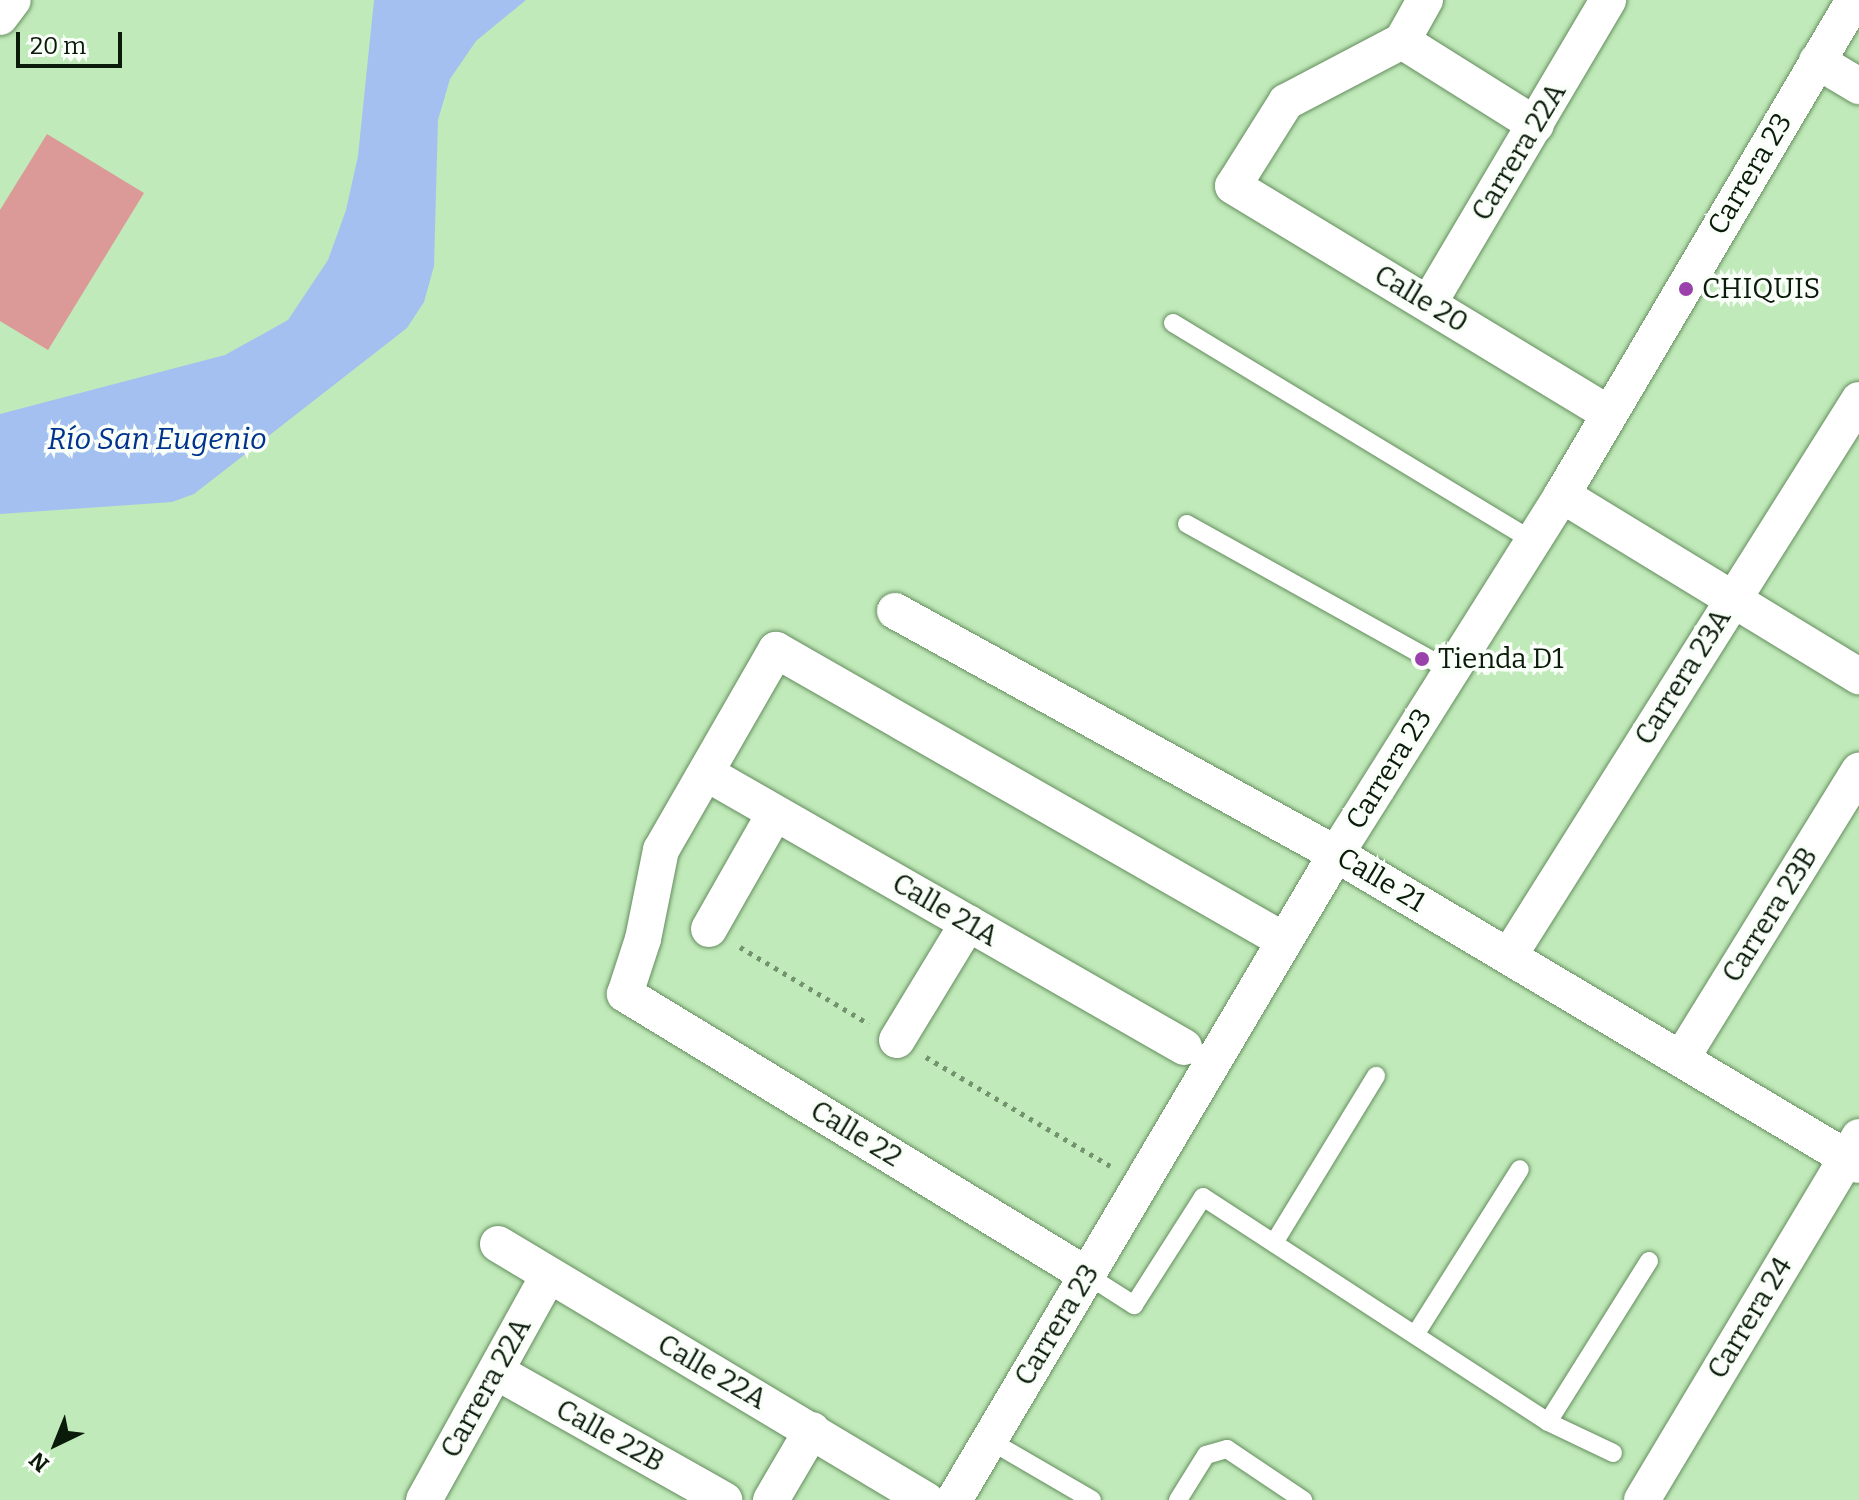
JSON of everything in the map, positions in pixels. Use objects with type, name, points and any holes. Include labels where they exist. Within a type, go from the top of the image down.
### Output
[{"type":"street","points":[[0,17],[13,0]]},
{"type":"street","points":[[1425,0],[1402,41],[1536,125]]},
{"type":"street","name":"Carrera 22A","points":[[1429,303],[1608,0]]},
{"type":"street","name":"Carrera 23","points":[[954,1500],[1336,854],[1530,539],[1562,495],[1854,0]]},
{"type":"street","name":"Calle 20","points":[[1402,41],[1286,102],[1233,186],[1608,413]]},
{"type":"street","points":[[1817,61],[1859,86]]},
{"type":"street","name":"Carrera 23A","points":[[1509,956],[1859,400]]},
{"type":"street","points":[[1562,495],[1859,676]]},
{"type":"street","name":"Calle 21","points":[[895,611],[1336,854],[1681,1059],[1855,1153]]},
{"type":"street","points":[[706,773],[776,650],[1285,941]]},
{"type":"street","name":"Carrera 23B","points":[[1681,1059],[1859,771]]},
{"type":"street","name":"Calle 21A","points":[[706,773],[1184,1047]]},
{"type":"street","name":"Calle 22","points":[[706,773],[661,850],[643,939],[625,994],[1087,1275]]},
{"type":"street","points":[[709,929],[775,813]]},
{"type":"street","points":[[897,1040],[968,923]]},
{"type":"street","name":"Carrera 24","points":[[1642,1500],[1855,1153]]},
{"type":"street","name":"Calle 22A","points":[[498,1244],[926,1500]]},
{"type":"street","name":"Carrera 22A","points":[[424,1500],[548,1276]]},
{"type":"street","name":"Calle 22B","points":[[497,1372],[724,1500]]},
{"type":"street","points":[[771,1500],[812,1430]]},
{"type":"lane","points":[[1173,323],[1530,539]]},
{"type":"lane","points":[[1187,524],[1451,671]]},
{"type":"lane","points":[[1274,1243],[1376,1076]]},
{"type":"lane","points":[[1415,1335],[1520,1169]]},
{"type":"lane","points":[[1087,1275],[1134,1305],[1203,1197],[1548,1422],[1613,1453]]},
{"type":"lane","points":[[1548,1422],[1649,1261]]},
{"type":"lane","points":[[989,1440],[1092,1500]]},
{"type":"lane","points":[[1178,1500],[1206,1455],[1227,1449],[1303,1500]]},
{"type":"shaded area","points":[[47,134],[144,193],[48,350],[0,321],[0,210]]},
{"type":"water","name":"Río San Eugenio","points":[[374,0],[526,0],[476,41],[450,79],[438,120],[434,266],[424,302],[407,328],[194,494],[172,502],[0,514],[0,414],[225,355],[288,320],[328,260],[346,210],[358,156]]},
{"type":"place","name":"CHIQUIS","points":[[1686,289]]},
{"type":"place","name":"Tienda D1","points":[[1422,659]]}]
